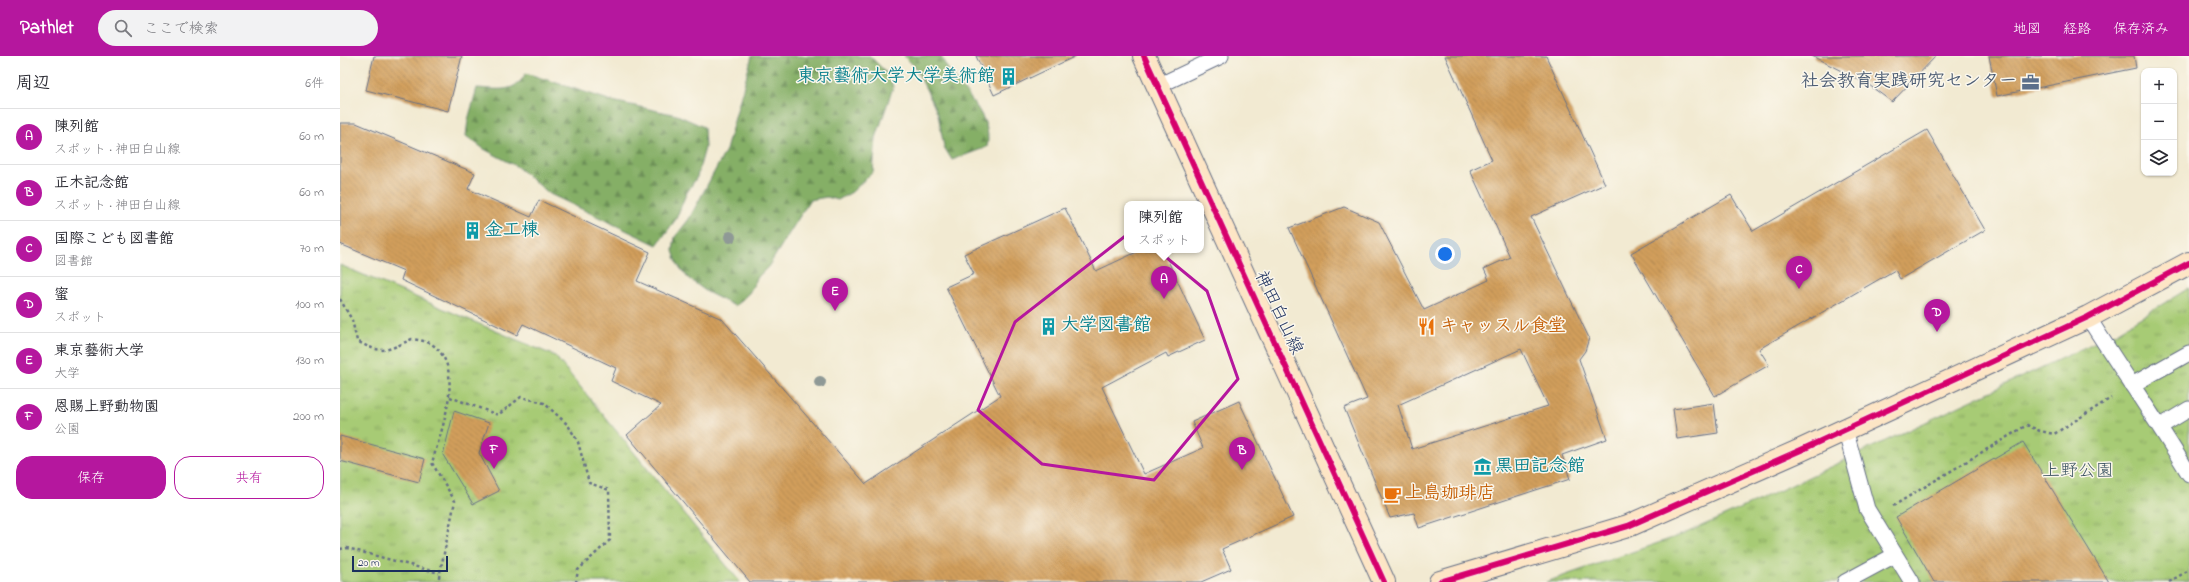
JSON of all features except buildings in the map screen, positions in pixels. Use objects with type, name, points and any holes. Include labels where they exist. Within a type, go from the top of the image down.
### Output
[{"type":"street","name":"神田白山線","points":[[1144,56],[1384,582]]},
{"type":"street","points":[[1440,582],[1628,526],[1845,429],[2088,317],[2189,263]]},
{"type":"lane","points":[[1158,86],[1221,56]]},
{"type":"lane","points":[[2088,317],[2109,352],[2161,426],[2189,474]]},
{"type":"lane","points":[[2132,385],[2189,353]]},
{"type":"lane","points":[[2161,426],[2189,409]]},
{"type":"lane","points":[[1845,429],[1867,509],[1912,582]]},
{"type":"lane","points":[[1845,582],[1895,555]]},
{"type":"path","points":[[340,300],[352,320],[356,341],[375,351],[393,348],[412,338],[432,344],[446,361],[450,397],[432,463],[455,501],[438,582]]},
{"type":"path","points":[[1872,518],[2027,425],[2040,431],[2054,434],[2132,385]]},
{"type":"path","points":[[450,397],[498,415],[520,397],[544,403],[568,425],[578,442],[589,483],[609,490],[610,540],[578,570],[576,582]]},
{"type":"path","points":[[340,549],[347,548],[439,573]]},
{"type":"path","points":[[2169,582],[2189,570]]},
{"type":"highlighted area","points":[[1133,230],[1207,291],[1238,379],[1154,480],[1042,464],[978,410],[1015,322]]},
{"type":"green space","points":[[752,56],[870,56],[889,75],[893,87],[876,138],[873,172],[852,192],[838,200],[827,197],[810,200],[768,267],[758,277],[749,293],[735,306],[707,292],[688,278],[678,265],[673,251],[675,237],[689,219],[726,150]]},
{"type":"green space","points":[[904,56],[941,56],[954,78],[972,100],[985,122],[988,134],[987,147],[952,160],[944,147],[938,114],[915,67]]},
{"type":"green space","points":[[526,73],[612,101],[677,115],[704,127],[705,148],[697,177],[686,194],[676,219],[657,245],[550,194],[516,166],[484,149],[466,136],[468,120],[477,88],[505,89],[517,84],[522,80]]},
{"type":"green space","points":[[340,265],[555,356],[740,582],[340,582]]},
{"type":"green space","name":"上野公園","points":[[2189,288],[2189,582],[1546,582],[1684,534],[1764,498],[2115,333]]},
{"type":"cycle path","points":[[1144,56],[1384,582]]},
{"type":"cycle path","points":[[1440,582],[1628,526],[1801,450],[2088,317],[2189,263]]},
{"type":"place","name":"東京藝術大学大学美術館","points":[[1008,77]]},
{"type":"place","name":"社会教育実践研究センター","points":[[2030,82]]},
{"type":"place","name":"金工棟","points":[[472,231]]},
{"type":"place","name":"国際こども図書館","points":[[1799,289]]},
{"type":"place","name":"陳列館","points":[[1164,299]]},
{"type":"place","name":"東京藝術大学","points":[[835,311]]},
{"type":"place","name":"大学図書館","points":[[1048,326]]},
{"type":"place","name":"キャッスル食堂","points":[[1427,327]]},
{"type":"place","name":"蜜","points":[[1937,332]]},
{"type":"place","name":"黒田記念館","points":[[1482,467]]},
{"type":"place","name":"恩賜上野動物園","points":[[494,469]]},
{"type":"place","name":"正木記念館","points":[[1242,470]]},
{"type":"place","name":"上島珈琲店","points":[[1392,494]]}]
